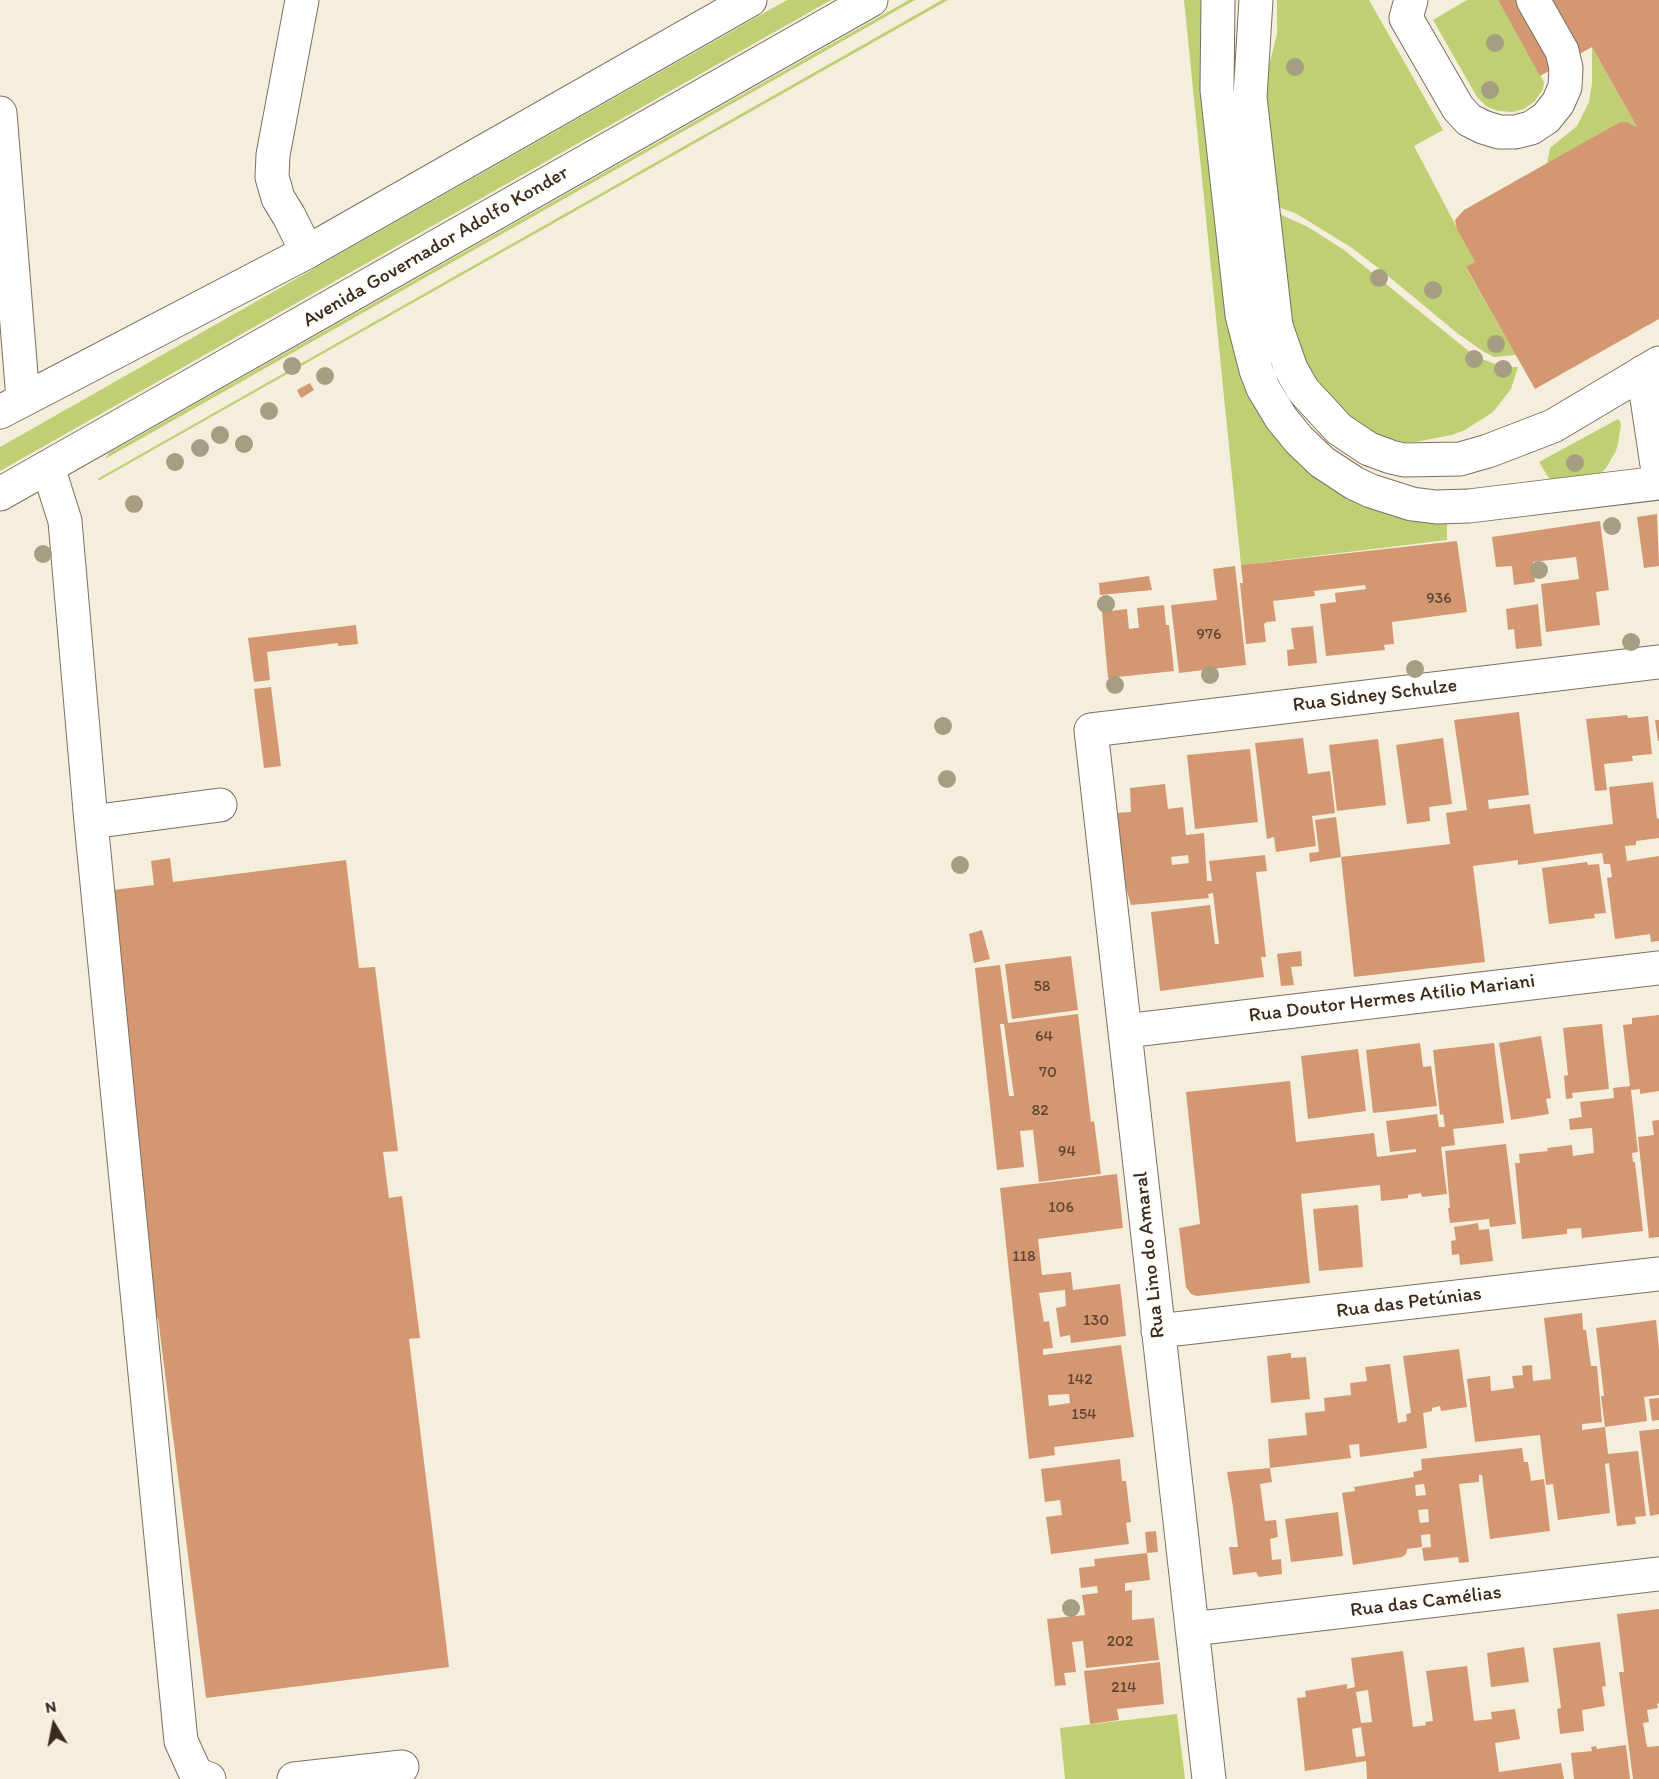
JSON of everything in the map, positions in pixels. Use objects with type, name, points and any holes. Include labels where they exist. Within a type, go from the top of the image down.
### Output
[{"type":"street","points":[[302,0],[273,155],[272,177],[278,198],[307,252]]},
{"type":"street","points":[[0,113],[12,406],[307,252],[750,0]]},
{"type":"street","name":"Avenida Governador Adolfo Konder","points":[[0,494],[871,0]]},
{"type":"street","points":[[1218,0],[1217,90],[1242,315],[1253,362],[1263,388],[1281,418],[1299,440],[1322,462],[1354,483],[1371,491],[1413,504],[1436,507],[1469,506],[1659,483]]},
{"type":"street","points":[[1256,0],[1250,96],[1276,326],[1291,369],[1303,390],[1325,417],[1351,439],[1391,457],[1404,460],[1460,459],[1488,451],[1553,426],[1651,367],[1659,478]]},
{"type":"street","points":[[1410,0],[1406,18],[1458,108],[1469,120],[1483,128],[1499,132],[1515,132],[1531,128],[1546,118],[1558,103],[1565,87],[1566,68],[1562,51],[1533,0]]},
{"type":"street","points":[[48,467],[65,520],[90,822],[181,1741],[196,1774],[209,1779]]},
{"type":"street","name":"Rua Sidney Schulze","points":[[1091,730],[1659,662]]},
{"type":"street","name":"Rua Lino do Amaral","points":[[1091,730],[1209,1779]]},
{"type":"street","points":[[90,822],[220,805]]},
{"type":"street","name":"Rua Doutor Hermes Atílio Mariani","points":[[1125,1031],[1659,968]]},
{"type":"street","name":"Rua das Petúnias","points":[[1158,1331],[1659,1274]]},
{"type":"street","name":"Rua das Camélias","points":[[1192,1629],[1659,1574]]},
{"type":"street","points":[[294,1779],[402,1767]]},
{"type":"green space","points":[[787,0],[831,0],[0,471],[0,447]]},
{"type":"green space","points":[[909,0],[915,0],[105,459],[109,453]]},
{"type":"green space","points":[[942,0],[948,0],[98,481],[99,478]]},
{"type":"green space","points":[[1184,0],[1203,0],[1229,329],[1238,364],[1258,413],[1289,453],[1330,488],[1347,498],[1385,513],[1422,522],[1447,524],[1447,540],[1241,565]]},
{"type":"green space","points":[[1277,0],[1369,0],[1443,130],[1414,146],[1475,262],[1466,268],[1516,355],[1494,357],[1484,352],[1352,248],[1297,214],[1276,206],[1265,82],[1277,34]]},
{"type":"green space","points":[[1467,0],[1498,0],[1544,82],[1543,89],[1535,101],[1524,109],[1512,112],[1498,111],[1486,106],[1477,97],[1433,20]]},
{"type":"green space","points":[[1592,47],[1637,127],[1627,122],[1620,122],[1547,164],[1550,148],[1577,126],[1589,102],[1592,83]]},
{"type":"green space","points":[[1277,213],[1308,227],[1344,250],[1476,357],[1504,367],[1518,367],[1511,389],[1493,412],[1465,430],[1452,435],[1415,442],[1383,437],[1354,422],[1316,383],[1294,340]]},
{"type":"green space","points":[[1618,419],[1621,425],[1616,451],[1600,474],[1550,480],[1539,462]]},
{"type":"green space","points":[[1177,1714],[1185,1779],[1065,1779],[1060,1728]]},
{"type":"building","points":[[1498,0],[1659,0],[1659,319],[1535,389],[1466,267],[1475,262],[1457,229],[1455,220],[1464,210],[1620,122],[1627,122],[1637,127],[1592,47],[1540,76]]},
{"type":"building","points":[[310,383],[314,390],[301,398],[297,390]]},
{"type":"building","points":[[1657,514],[1659,566],[1644,568],[1637,517]]},
{"type":"building","points":[[1600,521],[1609,590],[1596,592],[1600,625],[1546,632],[1541,584],[1579,579],[1576,557],[1533,562],[1535,582],[1514,585],[1512,566],[1496,567],[1492,537]]},
{"type":"building","points":[[1457,541],[1467,612],[1392,622],[1394,644],[1384,645],[1385,650],[1326,656],[1320,604],[1336,602],[1335,593],[1366,589],[1365,585],[1314,591],[1315,596],[1273,601],[1276,621],[1264,624],[1266,642],[1246,644],[1240,583],[1243,583],[1241,565]]},
{"type":"building","points":[[1235,566],[1246,665],[1179,673],[1171,605],[1217,600],[1213,569]]},
{"type":"building","points":[[1149,576],[1152,590],[1100,595],[1099,583]]},
{"type":"building","points":[[1538,604],[1542,646],[1516,649],[1514,629],[1508,630],[1506,609]]},
{"type":"building","points":[[1164,605],[1166,625],[1169,625],[1174,671],[1108,678],[1102,612],[1127,609],[1129,629],[1139,628],[1137,608]]},
{"type":"building","points":[[356,625],[358,644],[338,646],[338,643],[267,652],[270,680],[254,682],[248,638]]},
{"type":"building","points":[[1313,626],[1317,663],[1288,666],[1287,650],[1294,649],[1291,628]]},
{"type":"building","points":[[271,687],[281,766],[264,768],[254,689]]},
{"type":"building","points":[[1519,712],[1529,795],[1488,800],[1489,809],[1530,804],[1534,834],[1613,824],[1609,787],[1653,782],[1657,819],[1659,818],[1659,838],[1636,841],[1636,845],[1625,846],[1627,861],[1659,856],[1659,941],[1651,942],[1650,934],[1615,939],[1607,878],[1612,877],[1610,864],[1604,864],[1602,853],[1518,865],[1518,860],[1473,866],[1485,962],[1354,977],[1341,857],[1450,844],[1446,813],[1467,810],[1454,720]]},
{"type":"building","points":[[1627,715],[1628,718],[1648,716],[1652,754],[1632,756],[1633,761],[1604,764],[1607,790],[1595,791],[1586,719]]},
{"type":"building","points":[[1655,720],[1659,720],[1659,741],[1658,741]]},
{"type":"building","points":[[1303,738],[1308,774],[1330,771],[1335,813],[1312,816],[1316,846],[1276,852],[1274,837],[1267,839],[1255,743]]},
{"type":"building","points":[[1443,738],[1452,804],[1429,807],[1430,821],[1407,824],[1396,745]]},
{"type":"building","points":[[1378,739],[1386,805],[1337,811],[1329,745]]},
{"type":"building","points":[[1250,749],[1258,822],[1195,829],[1187,755]]},
{"type":"building","points":[[1165,784],[1168,809],[1183,807],[1186,835],[1204,833],[1207,881],[1212,881],[1209,861],[1265,855],[1267,871],[1256,872],[1266,957],[1261,957],[1264,977],[1160,991],[1151,912],[1210,905],[1215,944],[1219,944],[1213,893],[1208,894],[1209,898],[1131,905],[1121,871],[1115,813],[1131,812],[1130,788]],"holes":[[[1188,855],[1189,863],[1172,865],[1171,857]]]},
{"type":"building","points":[[1336,817],[1341,857],[1310,862],[1309,853],[1319,852],[1315,820]]},
{"type":"building","points":[[170,858],[173,882],[346,860],[359,968],[375,967],[398,1151],[383,1152],[389,1198],[402,1196],[420,1338],[409,1339],[449,1667],[206,1698],[158,1318],[138,1320],[105,891],[154,885],[151,861]]},
{"type":"building","points":[[1587,862],[1588,865],[1599,864],[1606,913],[1594,914],[1595,918],[1549,924],[1542,868]]},
{"type":"building","points":[[982,930],[990,959],[974,963],[969,934]]},
{"type":"building","points":[[1301,951],[1302,966],[1291,967],[1294,985],[1281,986],[1277,954]]},
{"type":"building","points":[[1071,956],[1078,1010],[1012,1019],[1005,964]]},
{"type":"building","points":[[1000,965],[1008,1023],[1078,1014],[1091,1122],[1094,1121],[1101,1174],[1039,1182],[1033,1130],[1020,1131],[1024,1167],[997,1170],[975,968]],"holes":[[[1000,1024],[1004,1024],[1014,1096],[1009,1096]]]},
{"type":"building","points":[[1659,1015],[1659,1091],[1640,1094],[1640,1089],[1631,1090],[1638,1152],[1632,1153],[1643,1231],[1582,1238],[1581,1228],[1567,1229],[1567,1234],[1522,1239],[1515,1163],[1520,1163],[1519,1154],[1548,1151],[1547,1148],[1572,1145],[1573,1156],[1594,1153],[1592,1128],[1570,1130],[1569,1119],[1582,1117],[1580,1102],[1614,1098],[1613,1088],[1630,1086],[1623,1025],[1632,1024],[1632,1018]]},
{"type":"building","points":[[1602,1024],[1609,1089],[1572,1093],[1573,1098],[1566,1099],[1564,1076],[1568,1075],[1563,1028]]},
{"type":"building","points":[[1541,1036],[1551,1098],[1546,1099],[1549,1114],[1511,1120],[1499,1043]]},
{"type":"building","points":[[1420,1043],[1423,1067],[1431,1066],[1437,1106],[1373,1113],[1366,1050]]},
{"type":"building","points":[[1494,1043],[1504,1123],[1453,1129],[1455,1145],[1441,1147],[1447,1194],[1422,1197],[1421,1193],[1408,1195],[1408,1198],[1381,1201],[1380,1185],[1301,1194],[1310,1283],[1197,1296],[1191,1294],[1186,1287],[1179,1228],[1200,1224],[1186,1092],[1290,1081],[1296,1142],[1374,1133],[1377,1157],[1416,1152],[1416,1149],[1390,1152],[1386,1121],[1437,1114],[1439,1127],[1445,1127],[1443,1114],[1440,1115],[1433,1050]]},
{"type":"building","points":[[1358,1049],[1366,1111],[1308,1119],[1301,1056]]},
{"type":"building","points":[[1659,1120],[1659,1237],[1649,1238],[1638,1137],[1654,1135],[1652,1121]]},
{"type":"building","points":[[1506,1144],[1516,1224],[1490,1227],[1489,1219],[1450,1223],[1445,1151]]},
{"type":"building","points":[[1117,1174],[1123,1228],[1038,1239],[1042,1275],[1071,1272],[1073,1290],[1120,1284],[1126,1336],[1071,1343],[1070,1335],[1060,1337],[1056,1308],[1066,1306],[1065,1290],[1039,1293],[1044,1322],[1049,1321],[1053,1348],[1043,1349],[1043,1355],[1121,1345],[1134,1437],[1054,1447],[1055,1455],[1029,1459],[1000,1188]],"holes":[[[1069,1394],[1070,1403],[1049,1406],[1048,1395]]]},
{"type":"building","points":[[1358,1205],[1363,1267],[1319,1271],[1313,1209]]},
{"type":"building","points":[[1478,1223],[1479,1230],[1489,1229],[1493,1261],[1460,1265],[1459,1254],[1452,1255],[1451,1241],[1456,1240],[1454,1227]]},
{"type":"building","points":[[1582,1313],[1583,1330],[1586,1330],[1591,1366],[1597,1366],[1602,1422],[1582,1424],[1582,1430],[1605,1427],[1608,1454],[1638,1451],[1646,1516],[1635,1517],[1636,1524],[1617,1526],[1609,1463],[1605,1464],[1610,1513],[1558,1520],[1553,1484],[1546,1485],[1540,1435],[1475,1442],[1467,1379],[1490,1376],[1491,1391],[1514,1388],[1512,1376],[1523,1375],[1522,1366],[1532,1365],[1533,1381],[1551,1379],[1544,1318]]},
{"type":"building","points":[[1656,1320],[1659,1349],[1659,1395],[1644,1397],[1647,1421],[1605,1427],[1601,1396],[1604,1396],[1596,1328]]},
{"type":"building","points":[[1459,1349],[1467,1407],[1441,1411],[1440,1406],[1423,1413],[1427,1448],[1360,1457],[1359,1444],[1349,1445],[1351,1458],[1270,1468],[1268,1439],[1307,1435],[1305,1413],[1325,1411],[1324,1398],[1351,1395],[1350,1383],[1367,1381],[1365,1367],[1390,1364],[1398,1423],[1407,1421],[1406,1414],[1411,1413],[1403,1356]]},
{"type":"building","points":[[1291,1353],[1291,1358],[1306,1357],[1310,1399],[1271,1403],[1267,1356]]},
{"type":"building","points":[[1659,1398],[1659,1420],[1652,1421],[1649,1399]]},
{"type":"building","points":[[1659,1429],[1659,1514],[1650,1516],[1639,1431]]},
{"type":"building","points":[[1522,1448],[1524,1462],[1528,1462],[1531,1481],[1544,1479],[1550,1531],[1490,1539],[1482,1475],[1479,1475],[1479,1482],[1459,1484],[1469,1562],[1459,1563],[1458,1557],[1424,1561],[1422,1548],[1431,1547],[1430,1534],[1421,1535],[1422,1547],[1407,1549],[1406,1554],[1402,1557],[1353,1565],[1342,1493],[1355,1491],[1354,1487],[1414,1477],[1413,1472],[1422,1470],[1421,1459]],"holes":[[[1424,1484],[1426,1495],[1416,1496],[1415,1485]],[[1428,1509],[1429,1522],[1420,1523],[1418,1510]]]},
{"type":"building","points":[[1120,1459],[1122,1481],[1126,1481],[1131,1522],[1126,1523],[1129,1544],[1051,1554],[1046,1517],[1062,1515],[1060,1500],[1045,1502],[1041,1469]]},
{"type":"building","points":[[1270,1468],[1272,1482],[1260,1484],[1265,1521],[1276,1520],[1278,1537],[1270,1539],[1272,1560],[1281,1559],[1282,1574],[1259,1577],[1256,1572],[1233,1575],[1229,1547],[1238,1547],[1227,1472]]},
{"type":"building","points":[[1338,1512],[1343,1556],[1291,1562],[1285,1519]]},
{"type":"building","points":[[1156,1531],[1158,1552],[1147,1553],[1145,1532]]},
{"type":"building","points":[[1147,1553],[1150,1580],[1125,1583],[1125,1591],[1132,1590],[1132,1620],[1154,1618],[1159,1660],[1086,1668],[1083,1641],[1072,1642],[1076,1672],[1064,1673],[1066,1685],[1055,1686],[1047,1619],[1085,1615],[1082,1595],[1098,1593],[1097,1586],[1081,1588],[1079,1568],[1095,1566],[1094,1559]]},
{"type":"building","points":[[1659,1609],[1659,1703],[1658,1708],[1647,1710],[1649,1722],[1643,1723],[1647,1747],[1659,1746],[1659,1779],[1633,1779],[1619,1672],[1624,1672],[1617,1614]]},
{"type":"building","points":[[1600,1642],[1606,1686],[1602,1687],[1605,1706],[1582,1710],[1584,1731],[1560,1734],[1557,1709],[1561,1708],[1553,1648]]},
{"type":"building","points":[[1524,1647],[1529,1682],[1491,1687],[1487,1653]]},
{"type":"building","points":[[1403,1651],[1413,1727],[1426,1725],[1425,1722],[1433,1721],[1426,1671],[1467,1666],[1474,1721],[1492,1719],[1491,1712],[1515,1709],[1520,1739],[1495,1743],[1499,1772],[1561,1763],[1564,1779],[1367,1779],[1366,1761],[1305,1771],[1297,1698],[1306,1697],[1305,1691],[1347,1684],[1347,1689],[1355,1687],[1351,1658]],"holes":[[[1368,1690],[1372,1722],[1361,1723],[1356,1692]],[[1361,1727],[1365,1756],[1356,1757],[1352,1729]]]},
{"type":"building","points":[[1160,1662],[1164,1704],[1117,1709],[1119,1720],[1090,1724],[1084,1671]]},
{"type":"building","points":[[1626,1745],[1630,1779],[1574,1779],[1571,1753],[1592,1751],[1591,1747],[1596,1746],[1597,1749]]}]
